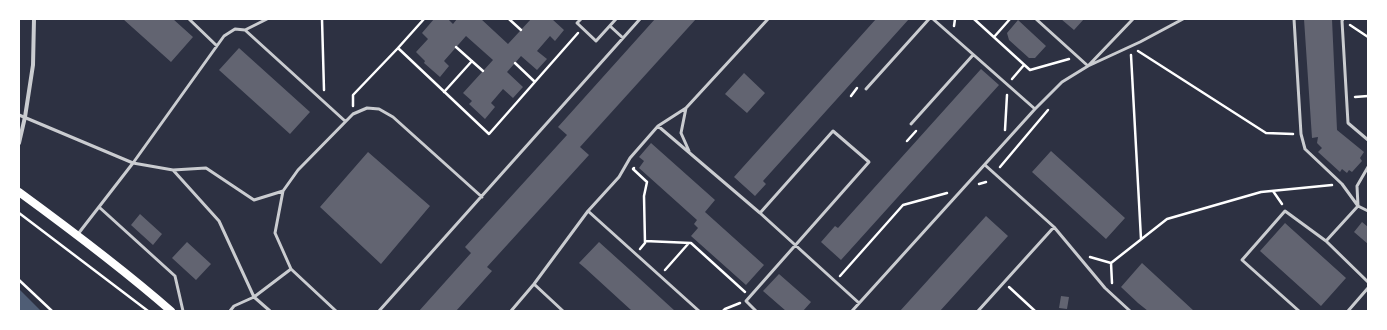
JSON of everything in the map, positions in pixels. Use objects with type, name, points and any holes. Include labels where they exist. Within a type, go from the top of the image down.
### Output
[{"type":"main road","points":[[19,192],[77,235],[171,311]]},
{"type":"street","points":[[19,143],[25,117],[33,65],[34,19]]},
{"type":"lane","points":[[189,19],[217,46]]},
{"type":"lane","points":[[77,235],[133,163],[224,36],[235,30],[245,30],[267,19]]},
{"type":"lane","points":[[581,19],[577,23],[596,42],[616,19]]},
{"type":"lane","points":[[379,311],[640,19]]},
{"type":"lane","points":[[511,311],[534,284],[588,211],[619,176],[630,158],[658,126],[686,108],[768,19]]},
{"type":"lane","points":[[866,89],[928,19]]},
{"type":"lane","points":[[933,19],[1035,109]]},
{"type":"lane","points":[[1036,19],[1088,66]]},
{"type":"lane","points":[[1088,66],[1133,19]]},
{"type":"lane","points":[[852,311],[1035,109],[1062,82],[1088,66],[1183,19]]},
{"type":"lane","points":[[1294,19],[1301,134],[1304,149],[1342,184],[1358,206],[1368,211]]},
{"type":"lane","points":[[1342,20],[1348,123],[1368,140]]},
{"type":"lane","points":[[610,26],[623,38]]},
{"type":"lane","points":[[245,30],[345,121]]},
{"type":"lane","points":[[911,124],[973,55]]},
{"type":"lane","points":[[336,311],[290,269],[275,233],[283,191],[298,170],[353,114],[366,108],[379,109],[392,117],[482,197]]},
{"type":"lane","points":[[686,108],[681,133],[689,153]]},
{"type":"lane","points":[[19,115],[133,163],[173,170],[206,168],[254,200],[283,191]]},
{"type":"lane","points":[[658,126],[760,213],[859,303]]},
{"type":"lane","points":[[756,311],[746,301],[868,162],[833,131],[760,213]]},
{"type":"lane","points":[[985,165],[1054,227],[1113,295],[1130,311]]},
{"type":"lane","points":[[1326,242],[1358,206],[1357,186],[1368,168]]},
{"type":"lane","points":[[173,170],[219,221],[254,297],[270,311]]},
{"type":"lane","points":[[99,207],[175,276],[184,311]]},
{"type":"lane","points":[[588,211],[699,311]]},
{"type":"lane","points":[[1299,311],[1242,260],[1285,211],[1326,242],[1368,282]]},
{"type":"lane","points":[[978,311],[1054,227]]},
{"type":"lane","points":[[230,311],[234,306],[254,297],[290,269]]},
{"type":"lane","points":[[534,284],[564,311]]},
{"type":"lane","points":[[1348,311],[1368,288]]},
{"type":"path","points":[[322,19],[324,102]]},
{"type":"path","points":[[353,114],[353,95],[424,19]]},
{"type":"path","points":[[509,19],[521,30]]},
{"type":"path","points":[[974,19],[1030,70],[1078,57]]},
{"type":"path","points":[[994,37],[1010,19]]},
{"type":"path","points":[[1342,20],[1368,37]]},
{"type":"path","points":[[398,48],[489,134],[582,29]]},
{"type":"path","points":[[1130,46],[1266,133],[1301,134]]},
{"type":"path","points":[[1130,46],[1141,239]]},
{"type":"path","points":[[456,47],[483,71]]},
{"type":"path","points":[[444,92],[472,61]]},
{"type":"path","points":[[515,63],[535,82]]},
{"type":"path","points":[[1005,136],[1007,84],[1024,65]]},
{"type":"path","points":[[850,96],[860,84]]},
{"type":"path","points":[[1346,98],[1368,96]]},
{"type":"path","points":[[994,174],[1051,106]]},
{"type":"path","points":[[907,141],[918,129]]},
{"type":"path","points":[[636,254],[645,241],[644,196],[647,182],[633,169],[637,164]]},
{"type":"path","points":[[835,281],[903,205],[986,182]]},
{"type":"path","points":[[1111,263],[1166,218],[1262,192],[1342,184]]},
{"type":"path","points":[[19,213],[148,311]]},
{"type":"path","points":[[645,241],[691,243],[750,296]]},
{"type":"path","points":[[660,276],[688,243]]},
{"type":"path","points":[[1075,252],[1111,263]]},
{"type":"path","points":[[1111,263],[1113,295]]},
{"type":"path","points":[[19,280],[52,311]]},
{"type":"path","points":[[1004,283],[1035,311]]},
{"type":"path","points":[[723,311],[746,301]]},
{"type":"water","points":[[19,289],[41,311],[19,311]]},
{"type":"building","points":[[123,19],[173,19],[193,37],[171,62]]},
{"type":"building","points":[[434,19],[448,19],[453,24],[457,19],[481,19],[508,44],[531,19],[552,19],[564,30],[555,41],[550,36],[537,51],[547,59],[537,70],[521,56],[507,72],[523,87],[513,98],[503,89],[491,103],[495,107],[485,119],[469,104],[472,101],[463,93],[493,60],[466,36],[444,61],[449,66],[440,77],[424,63],[425,61],[416,52],[428,39],[422,33]]},
{"type":"building","points":[[655,19],[696,19],[580,147],[589,155],[487,267],[492,271],[456,311],[419,311],[471,253],[465,247],[567,135],[558,127]]},
{"type":"building","points":[[876,19],[909,19],[763,181],[766,184],[755,196],[734,177]]},
{"type":"building","points":[[1061,19],[1084,19],[1074,30]]},
{"type":"building","points":[[1304,19],[1332,19],[1337,130],[1364,152],[1360,158],[1362,161],[1352,172],[1349,170],[1347,173],[1342,169],[1340,172],[1318,152],[1322,148],[1317,143],[1318,137],[1312,138]]},
{"type":"building","points":[[1018,20],[1046,46],[1035,58],[1029,58],[1009,40],[1007,33]]},
{"type":"building","points":[[239,48],[310,112],[290,134],[219,70]]},
{"type":"building","points":[[981,69],[999,85],[841,260],[821,242],[835,226],[838,228]]},
{"type":"building","points":[[744,73],[765,93],[747,113],[725,94]]},
{"type":"building","points":[[651,143],[715,200],[705,212],[764,265],[746,285],[691,236],[698,228],[694,224],[697,220],[639,168],[644,161],[639,157]]},
{"type":"building","points":[[1051,151],[1125,218],[1106,239],[1032,172]]},
{"type":"building","points":[[368,152],[430,206],[381,264],[320,207]]},
{"type":"building","points":[[140,214],[162,234],[153,245],[131,225]]},
{"type":"building","points":[[986,216],[1008,236],[940,311],[900,311]]},
{"type":"building","points":[[1362,222],[1368,227],[1368,244],[1354,232]]},
{"type":"building","points":[[1285,223],[1346,278],[1321,306],[1260,251]]},
{"type":"building","points":[[187,242],[211,264],[196,280],[172,258]]},
{"type":"building","points":[[599,242],[675,311],[632,311],[579,263]]},
{"type":"building","points":[[1142,263],[1194,311],[1148,311],[1138,303],[1121,287]]},
{"type":"building","points":[[779,274],[811,302],[803,311],[786,311],[763,291]]},
{"type":"building","points":[[1061,296],[1069,297],[1067,309],[1059,308]]}]
